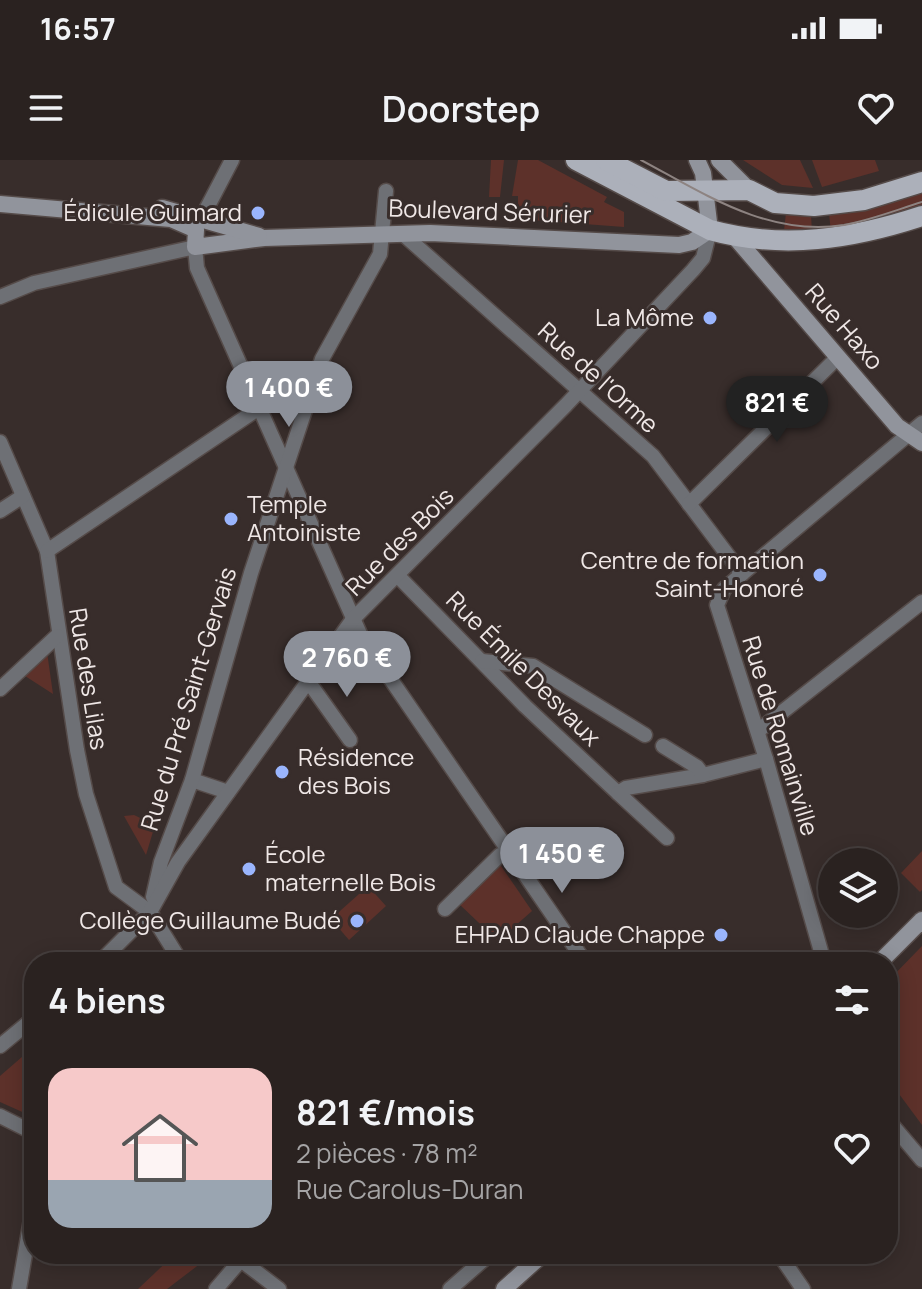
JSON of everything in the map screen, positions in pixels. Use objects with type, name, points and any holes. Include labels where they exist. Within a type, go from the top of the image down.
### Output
[{"type":"main road","points":[[576,160],[710,230],[734,236],[771,241],[852,236],[922,216]]},
{"type":"main road","points":[[606,160],[666,191],[749,190],[775,203],[814,206],[847,203],[922,182]]},
{"type":"main road","points":[[771,241],[775,203]]},
{"type":"street","points":[[232,160],[198,231],[197,268],[353,619],[578,952]]},
{"type":"street","points":[[697,160],[705,189],[710,230]]},
{"type":"street","points":[[719,160],[749,190]]},
{"type":"street","name":"Rue du Pré Saint-Gervais","points":[[150,912],[161,862],[192,780],[251,573],[322,359],[373,271],[382,234],[386,191]]},
{"type":"street","name":"Boulevard Sérurier","points":[[0,194],[174,209],[198,231],[264,238],[403,234],[679,245],[692,242],[710,230]]},
{"type":"street","name":"Boulevard Sérurier","points":[[0,204],[160,217],[198,231],[264,238]]},
{"type":"street","name":"Rue des Bois","points":[[110,952],[150,912],[178,862],[353,619],[579,392],[699,263],[710,230]]},
{"type":"street","points":[[0,297],[34,283],[198,231]]},
{"type":"street","name":"Rue de l'Orme","points":[[403,234],[653,456],[742,574]]},
{"type":"street","name":"Rue Haxo","points":[[734,236],[897,426],[922,443]]},
{"type":"street","points":[[689,504],[838,357]]},
{"type":"street","points":[[47,551],[259,408]]},
{"type":"street","name":"Rue de Romainville","points":[[821,952],[758,731],[718,612],[724,589],[907,432],[922,423]]},
{"type":"street","name":"Rue des Lilas","points":[[0,442],[47,551],[57,636],[86,794],[116,887],[150,912]]},
{"type":"street","points":[[0,511],[23,496]]},
{"type":"street","name":"Rue Émile Desvaux","points":[[398,576],[667,838]]},
{"type":"street","points":[[758,731],[922,602]]},
{"type":"street","points":[[0,689],[57,636]]},
{"type":"street","points":[[482,661],[533,666],[645,735]]},
{"type":"street","points":[[308,681],[350,740]]},
{"type":"street","points":[[663,746],[697,767],[703,775]]},
{"type":"street","points":[[618,793],[626,788],[703,775],[766,759]]},
{"type":"street","points":[[192,780],[228,792]]},
{"type":"street","points":[[445,909],[500,855]]},
{"type":"street","points":[[150,912],[175,952]]},
{"type":"street","points":[[890,952],[922,920]]},
{"type":"street","points":[[0,1046],[24,1026]]},
{"type":"street","points":[[0,1116],[24,1128]]},
{"type":"street","points":[[898,1132],[922,1160]]},
{"type":"street","points":[[19,1289],[24,1260]]},
{"type":"street","points":[[216,1289],[239,1264]]},
{"type":"street","points":[[251,1264],[279,1289]]},
{"type":"street","points":[[450,1289],[479,1264]]},
{"type":"street","points":[[504,1289],[532,1264]]},
{"type":"street","points":[[786,1264],[803,1289]]},
{"type":"shaded area","points":[[491,160],[504,160],[500,197],[489,197]]},
{"type":"shaded area","points":[[518,160],[538,160],[607,197],[604,202],[624,212],[624,227],[518,219],[518,196],[512,196]]},
{"type":"shaded area","points":[[743,160],[800,160],[813,188],[782,185]]},
{"type":"shaded area","points":[[812,160],[875,160],[879,171],[822,187]]},
{"type":"shaded area","points":[[922,188],[922,208],[831,233],[829,213]]},
{"type":"shaded area","points":[[786,213],[811,214],[812,233],[784,230]]},
{"type":"shaded area","points":[[47,652],[53,694],[22,674]]},
{"type":"shaded area","points":[[134,815],[155,825],[146,855],[124,816]]},
{"type":"shaded area","points":[[922,851],[922,890],[920,892],[901,873]]},
{"type":"shaded area","points":[[499,863],[532,911],[498,941],[458,903]]},
{"type":"shaded area","points":[[368,886],[386,906],[349,940],[331,919]]},
{"type":"shaded area","points":[[922,946],[922,1125],[898,1093],[898,971]]},
{"type":"shaded area","points":[[24,1055],[24,1113],[0,1102],[0,1076]]},
{"type":"shaded area","points":[[164,1264],[200,1264],[167,1289],[138,1289]]},
{"type":"tram line","points":[[641,160],[738,210],[789,225],[844,225],[922,202]]},
{"type":"place","name":"Édicule Guimard","points":[[258,213]]},
{"type":"place","name":"La Môme","points":[[710,318]]},
{"type":"place","name":"Temple Antoiniste","points":[[231,519]]},
{"type":"place","name":"Centre de formation Saint-Honoré","points":[[820,575]]},
{"type":"place","name":"Résidence des Bois","points":[[282,772]]},
{"type":"place","name":"École maternelle Bois","points":[[249,869]]},
{"type":"place","name":"Collège Guillaume Budé","points":[[357,921]]},
{"type":"place","name":"EHPAD Claude Chappe","points":[[721,935]]}]
